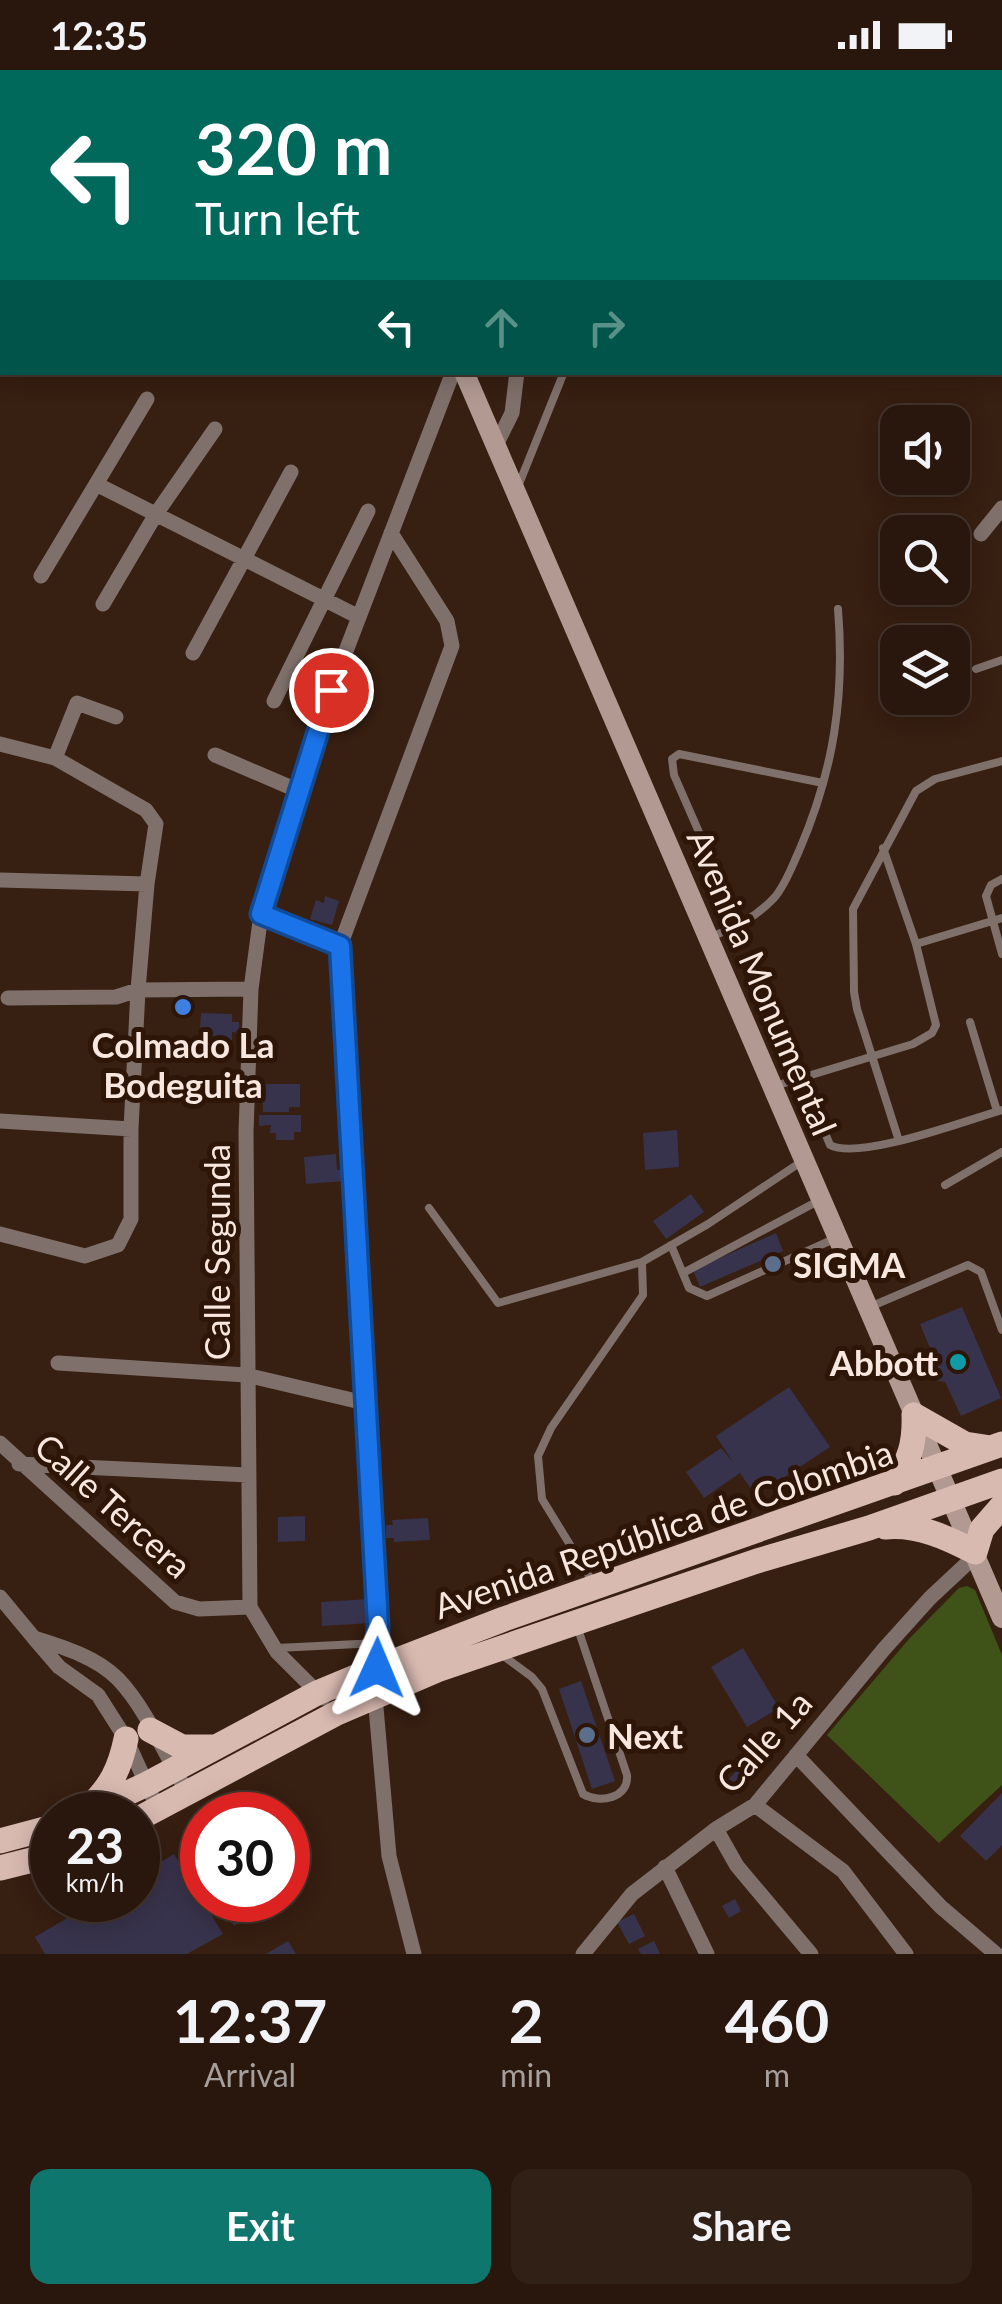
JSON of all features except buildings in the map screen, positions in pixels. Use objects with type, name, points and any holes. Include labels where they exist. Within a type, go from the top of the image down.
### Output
[{"type":"main road","name":"Avenida Monumental","points":[[465,375],[1002,1618]]},
{"type":"main road","points":[[894,1483],[909,1462],[914,1415],[965,1444],[997,1446]]},
{"type":"main road","name":"Avenida República de Colombia","points":[[192,1792],[337,1714],[507,1636],[597,1588],[997,1446]]},
{"type":"main road","name":"Avenida República de Colombia","points":[[130,1792],[317,1693],[377,1656],[575,1622],[1002,1481]]},
{"type":"main road","points":[[869,1528],[902,1525],[925,1530],[975,1554],[982,1530],[1002,1506]]},
{"type":"main road","points":[[150,1730],[182,1747],[217,1747]]},
{"type":"main road","points":[[104,1792],[120,1768],[126,1739]]},
{"type":"main road","points":[[0,1841],[30,1833]]},
{"type":"main road","points":[[0,1868],[30,1861]]},
{"type":"street","points":[[1002,155],[1002,173]]},
{"type":"street","name":"Calle Segunda","points":[[250,1608],[246,1132],[251,989],[261,914],[331,690],[452,375]]},
{"type":"street","points":[[496,444],[512,413],[516,375]]},
{"type":"street","points":[[40,576],[147,399]]},
{"type":"street","points":[[102,604],[156,514],[215,429]]},
{"type":"street","points":[[194,653],[292,472]]},
{"type":"street","points":[[96,484],[360,617]]},
{"type":"street","points":[[980,534],[1002,508]]},
{"type":"street","points":[[274,701],[368,511]]},
{"type":"street","points":[[392,533],[447,621],[452,646],[340,946],[377,1656],[375,1696],[389,1856],[414,1954]]},
{"type":"street","points":[[55,758],[77,703],[116,717]]},
{"type":"street","points":[[0,744],[55,758],[152,816],[156,824],[138,990],[131,1220],[118,1245],[85,1256],[0,1234]]},
{"type":"street","points":[[215,754],[299,791]]},
{"type":"street","points":[[0,880],[147,884]]},
{"type":"street","points":[[261,914],[340,946]]},
{"type":"street","points":[[8,998],[116,997],[138,990],[251,989]]},
{"type":"street","points":[[0,1121],[131,1129]]},
{"type":"street","points":[[58,1363],[246,1375],[365,1403]]},
{"type":"street","name":"Calle Tercera","points":[[0,1443],[174,1602],[199,1608],[250,1608]]},
{"type":"street","points":[[20,1464],[248,1474]]},
{"type":"street","name":"Calle 1a","points":[[584,1954],[632,1894],[716,1829],[755,1805],[884,1649],[975,1554]]},
{"type":"street","points":[[0,1597],[60,1667],[98,1694],[126,1739],[147,1792]]},
{"type":"street","points":[[250,1608],[275,1648],[337,1714]]},
{"type":"street","points":[[34,1638],[75,1650],[116,1677],[187,1792]]},
{"type":"street","points":[[98,1694],[116,1677]]},
{"type":"street","points":[[796,1755],[941,1906],[996,1954]]},
{"type":"street","points":[[755,1805],[843,1871],[906,1954]]},
{"type":"street","points":[[716,1829],[737,1866],[811,1954]]},
{"type":"street","points":[[665,1867],[707,1954]]},
{"type":"lane","points":[[516,492],[563,375]]},
{"type":"lane","points":[[708,938],[740,926],[777,895],[811,822],[841,696],[838,608]]},
{"type":"lane","points":[[976,669],[1002,660]]},
{"type":"lane","points":[[740,926],[674,774],[672,760],[679,754],[823,783]]},
{"type":"lane","points":[[900,1141],[854,992],[853,909],[916,790],[935,779],[1002,760]]},
{"type":"lane","points":[[772,1087],[924,1039],[936,1025],[916,944],[883,848]]},
{"type":"lane","points":[[1002,879],[991,885],[986,896],[997,919],[1002,954]]},
{"type":"lane","points":[[916,944],[997,919]]},
{"type":"lane","points":[[814,1104],[827,1139],[834,1148],[846,1150],[900,1141],[999,1110],[970,1022]]},
{"type":"lane","points":[[945,1185],[1002,1152]]},
{"type":"lane","points":[[429,1208],[498,1303],[642,1262],[708,1224],[804,1160]]},
{"type":"lane","points":[[683,1274],[821,1199]]},
{"type":"lane","points":[[671,1245],[689,1288],[707,1296],[838,1237]]},
{"type":"lane","points":[[597,1588],[542,1499],[538,1456],[551,1428],[642,1295],[642,1262]]},
{"type":"lane","points":[[868,1308],[968,1265],[981,1272],[1002,1330]]},
{"type":"lane","points":[[507,1636],[542,1690],[583,1794],[601,1800],[622,1792],[628,1784],[627,1775],[575,1622]]},
{"type":"lane","points":[[275,1648],[377,1656]]},
{"type":"green space","points":[[959,1588],[975,1590],[1002,1655],[1002,1785],[939,1843],[827,1735],[909,1639]]},
{"type":"place","name":"Colmado La Bodeguita","points":[[183,1007]]},
{"type":"place","name":"SIGMA","points":[[773,1264]]},
{"type":"place","name":"Abbott","points":[[958,1362]]},
{"type":"place","name":"Next","points":[[587,1735]]},
{"type":"route","points":[[331,690],[261,914],[340,946],[378,1625],[377,1668]]}]
